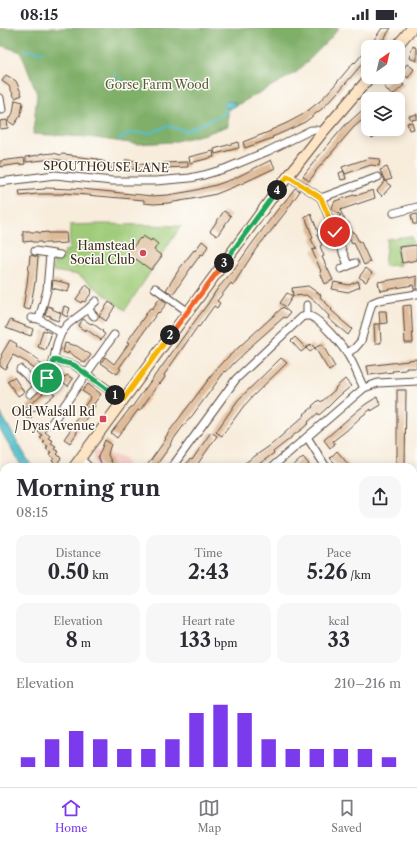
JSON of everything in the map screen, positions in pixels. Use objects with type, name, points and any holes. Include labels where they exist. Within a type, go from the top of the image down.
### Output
[{"type":"main road","points":[[402,40],[412,28]]},
{"type":"main road","points":[[77,463],[288,176],[364,84]]},
{"type":"street","points":[[0,98],[2,110]]},
{"type":"street","name":"SPOUTHOUSE LANE","points":[[0,182],[55,175],[112,181],[156,181],[190,178],[227,168],[268,151],[311,130],[316,130],[322,133]]},
{"type":"street","points":[[288,176],[321,198],[352,264],[341,269]]},
{"type":"street","points":[[321,198],[378,177]]},
{"type":"street","points":[[394,213],[417,207]]},
{"type":"street","points":[[35,251],[60,255]]},
{"type":"street","points":[[39,319],[46,290],[50,254]]},
{"type":"street","points":[[155,288],[188,311]]},
{"type":"street","points":[[347,353],[362,341],[372,303],[379,300],[417,294]]},
{"type":"street","points":[[30,394],[47,378],[52,367],[61,333],[68,324],[96,301]]},
{"type":"street","points":[[307,305],[308,316]]},
{"type":"street","points":[[88,309],[94,316]]},
{"type":"street","points":[[175,463],[236,379],[302,317],[312,316],[336,338],[347,353],[364,388]]},
{"type":"street","points":[[31,318],[39,319],[61,333]]},
{"type":"street","points":[[51,424],[114,335]]},
{"type":"street","points":[[54,360],[74,365],[123,400]]},
{"type":"street","points":[[20,369],[38,386]]},
{"type":"street","points":[[277,463],[364,388],[378,383],[417,381]]},
{"type":"street","points":[[307,437],[323,463]]},
{"type":"street","points":[[80,458],[85,463]]},
{"type":"street","points":[[417,590],[417,617]]},
{"type":"shaded area","points":[[94,450],[124,458],[127,463],[96,463],[94,460]]},
{"type":"green space","name":"Gorse Farm Wood","points":[[0,28],[339,28],[297,72],[228,110],[228,126],[205,134],[172,142],[137,144],[88,137],[33,134],[37,94],[21,52],[0,45]]},
{"type":"green space","points":[[103,224],[181,226],[125,310],[79,275],[53,271],[54,257],[63,259],[64,251],[69,250],[70,225]]},
{"type":"green space","points":[[411,236],[413,243],[397,246],[400,265],[384,266],[387,239]]},
{"type":"water","points":[[227,101],[235,102],[235,106],[226,108],[223,105]]},
{"type":"water","points":[[0,412],[30,463],[20,463],[0,429]]},
{"type":"building","points":[[382,28],[391,28],[383,40],[374,40]]},
{"type":"building","points":[[413,46],[417,48],[417,61],[409,58]]},
{"type":"building","points":[[361,56],[361,65],[323,108],[305,122],[272,137],[273,138],[245,148],[243,142],[287,123],[302,115],[319,102],[354,62],[355,63]]},
{"type":"building","points":[[407,64],[414,69],[408,78],[405,76],[405,67]]},
{"type":"building","points":[[6,75],[16,81],[22,95],[15,98],[9,86],[2,81]]},
{"type":"building","points":[[386,84],[404,85],[396,92],[389,92],[384,86]]},
{"type":"building","points":[[15,100],[23,102],[21,115],[14,125],[8,121],[13,113]]},
{"type":"building","points":[[361,111],[361,121],[315,172],[309,181],[303,176],[348,123]]},
{"type":"building","points":[[417,114],[417,119],[411,120],[409,116]]},
{"type":"building","points":[[7,120],[8,128],[0,129],[0,121]]},
{"type":"building","points":[[412,122],[414,129],[409,130],[407,123]]},
{"type":"building","points":[[238,142],[239,148],[215,154],[214,149]]},
{"type":"building","points":[[213,151],[214,157],[190,163],[189,157]]},
{"type":"building","points":[[43,153],[98,159],[105,163],[125,164],[125,160],[136,161],[136,164],[162,165],[162,170],[110,168],[53,159],[26,162],[26,157]]},
{"type":"building","points":[[24,158],[25,164],[0,167],[0,161]]},
{"type":"building","points":[[369,158],[380,159],[379,166],[371,165],[345,174],[342,167]]},
{"type":"building","points":[[271,160],[275,168],[241,184],[216,194],[168,203],[154,204],[144,203],[144,200],[64,193],[20,196],[19,191],[45,188],[72,188],[152,196],[168,195],[216,185],[233,179]]},
{"type":"building","points":[[188,162],[188,167],[164,168],[163,163]]},
{"type":"building","points":[[387,167],[392,179],[385,181],[380,170]]},
{"type":"building","points":[[344,171],[346,179],[341,180],[339,173]]},
{"type":"building","points":[[385,181],[391,186],[382,196],[377,191]]},
{"type":"building","points":[[295,188],[300,191],[285,213],[256,249],[233,285],[231,283],[217,301],[220,303],[217,308],[214,306],[199,327],[198,326],[164,375],[165,377],[160,384],[159,383],[140,411],[138,410],[117,438],[111,433],[158,372],[218,288],[232,272]]},
{"type":"building","points":[[373,190],[375,198],[340,210],[353,233],[354,232],[359,242],[361,242],[370,262],[364,265],[354,243],[352,244],[336,218],[341,215],[331,209],[335,201]]},
{"type":"building","points":[[224,211],[231,216],[217,236],[210,231]]},
{"type":"building","points":[[311,214],[319,234],[317,235],[322,245],[320,246],[324,256],[322,257],[333,280],[325,284],[312,250],[316,249],[311,239],[313,238],[305,216]]},
{"type":"building","points":[[417,214],[417,224],[413,224],[411,215]]},
{"type":"building","points":[[23,231],[39,233],[66,233],[67,243],[50,244],[32,241],[23,242]]},
{"type":"building","name":"Hamstead Social Club","points":[[143,236],[151,241],[152,239],[158,244],[154,250],[162,256],[151,270],[136,259],[134,261],[126,256]]},
{"type":"building","points":[[202,241],[208,246],[203,255],[201,254],[173,294],[166,290],[180,268]]},
{"type":"building","points":[[417,245],[417,260],[402,263],[399,247]]},
{"type":"building","points":[[30,255],[38,257],[36,282],[30,310],[23,308]]},
{"type":"building","points":[[366,268],[372,273],[366,282],[359,277]]},
{"type":"building","points":[[417,276],[417,289],[414,289],[413,285],[380,291],[378,282]]},
{"type":"building","points":[[53,280],[70,284],[68,292],[52,288]]},
{"type":"building","points":[[358,281],[360,287],[348,292],[332,289],[334,282],[349,285]]},
{"type":"building","points":[[86,285],[92,290],[92,292],[85,302],[82,301],[81,303],[76,299]]},
{"type":"building","points":[[308,286],[321,295],[320,297],[332,309],[331,310],[352,329],[348,335],[328,318],[329,316],[315,301],[306,295],[293,296],[292,288]]},
{"type":"building","points":[[287,293],[293,296],[286,307],[280,303]]},
{"type":"building","points":[[160,298],[167,303],[147,327],[119,368],[121,369],[117,374],[101,363],[105,357],[114,364],[129,343],[127,342],[150,308],[152,309]]},
{"type":"building","points":[[109,302],[115,306],[106,321],[99,316]]},
{"type":"building","points":[[411,305],[413,343],[405,343],[403,306]]},
{"type":"building","points":[[48,306],[61,313],[58,321],[50,318],[51,316],[45,315]]},
{"type":"building","points":[[64,306],[70,308],[67,317],[62,314]]},
{"type":"building","points":[[283,307],[290,313],[286,318],[284,317],[249,348],[226,372],[225,371],[170,444],[171,445],[158,463],[149,463],[166,439],[165,438],[171,429],[218,367]]},
{"type":"building","points":[[379,311],[386,311],[387,323],[380,324]]},
{"type":"building","points":[[83,319],[91,324],[92,323],[103,331],[102,332],[105,334],[101,340],[86,329],[85,331],[78,326]]},
{"type":"building","points":[[10,320],[33,329],[31,336],[6,328]]},
{"type":"building","points":[[374,324],[380,324],[381,343],[375,343]]},
{"type":"building","points":[[43,330],[51,333],[46,350],[38,347]]},
{"type":"building","points":[[295,337],[306,348],[301,352],[291,341]]},
{"type":"building","points":[[10,340],[17,344],[16,346],[39,360],[37,362],[46,367],[42,374],[27,364],[28,363],[13,355],[5,369],[0,366],[1,355]]},
{"type":"building","points":[[65,343],[77,346],[91,355],[85,363],[68,352],[68,354],[63,352]]},
{"type":"building","points":[[311,344],[315,348],[310,352],[306,348]]},
{"type":"building","points":[[322,344],[335,367],[329,371],[315,348]]},
{"type":"building","points":[[281,358],[287,363],[243,407],[222,436],[216,432],[238,400]]},
{"type":"building","points":[[417,359],[417,368],[406,368],[406,370],[369,375],[367,366]]},
{"type":"building","points":[[56,371],[65,377],[67,375],[73,379],[68,386],[60,380],[59,382],[53,378]]},
{"type":"building","points":[[14,377],[24,392],[18,396],[7,381]]},
{"type":"building","points":[[345,379],[351,386],[319,415],[318,413],[308,422],[309,423],[260,463],[245,463],[271,445],[305,415],[304,414],[313,407],[312,406],[319,400],[321,402],[336,389],[335,388]]},
{"type":"building","points":[[88,384],[101,394],[93,405],[95,406],[70,443],[64,439],[91,397],[82,391]]},
{"type":"building","points":[[48,388],[55,394],[39,408],[30,413],[32,417],[28,419],[26,414],[21,416],[18,411],[29,406],[28,405],[36,400]]},
{"type":"building","points":[[397,390],[406,390],[405,463],[396,463]]},
{"type":"building","points":[[377,397],[381,405],[371,411],[371,409],[362,416],[333,441],[335,444],[330,448],[324,440],[357,411]]},
{"type":"building","points":[[41,427],[47,430],[45,432],[50,436],[48,438],[53,441],[51,443],[56,446],[54,449],[59,452],[57,454],[61,458],[58,463],[52,461],[54,458],[49,455],[51,452],[46,449],[48,446],[43,443],[45,441],[40,438],[42,435],[38,432]]},
{"type":"building","points":[[211,432],[217,436],[198,463],[187,463],[190,459],[192,460]]},
{"type":"building","points":[[105,440],[111,444],[108,455],[112,463],[101,463],[98,457]]},
{"type":"building","points":[[337,451],[347,463],[335,463],[330,458]]},
{"type":"building","points":[[303,457],[308,463],[296,463]]},
{"type":"waterway","points":[[26,50],[43,52]]},
{"type":"waterway","points":[[114,74],[114,79]]},
{"type":"waterway","points":[[122,78],[122,87]]},
{"type":"waterway","points":[[226,109],[226,113]]},
{"type":"waterway","points":[[120,140],[120,138],[132,133],[151,133],[167,126],[186,131],[228,111]]},
{"type":"place","name":"Hamstead Social Club","points":[[143,253]]},
{"type":"place","name":"Old Walsall Rd / Dyas Avenue","points":[[103,419]]},
{"type":"route","points":[[47,378],[54,360],[74,365],[123,400],[288,176],[321,198],[335,232]]}]
